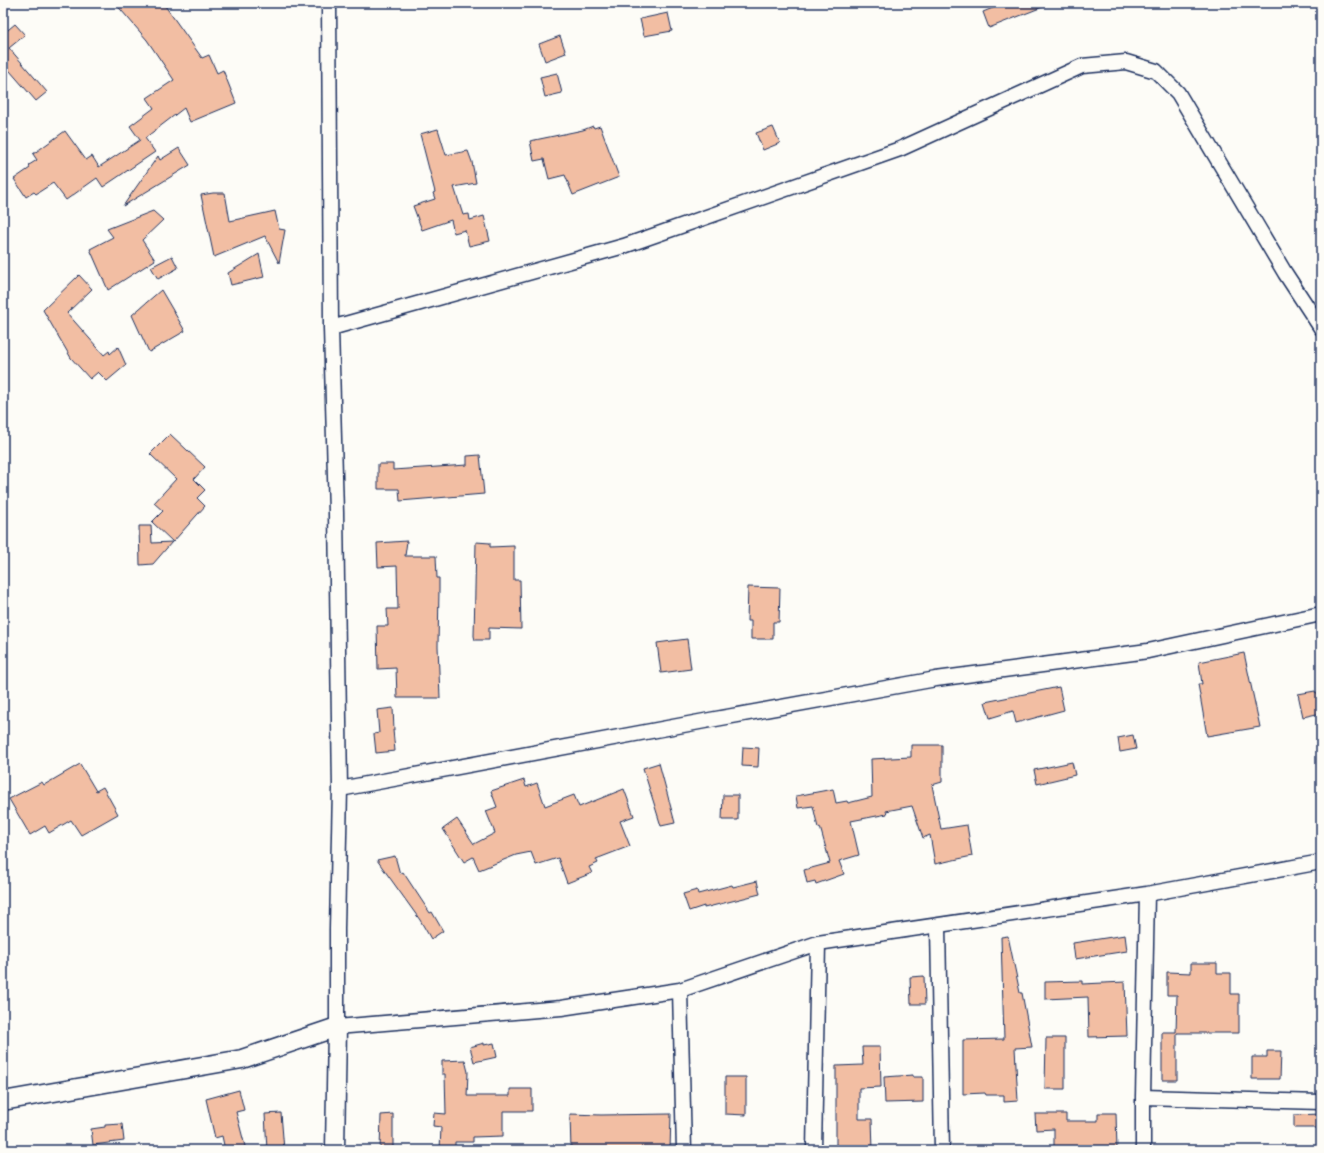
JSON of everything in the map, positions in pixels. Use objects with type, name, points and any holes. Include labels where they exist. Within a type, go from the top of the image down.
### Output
[{"type":"street","points":[[329,3],[331,328],[336,513],[340,789],[337,929],[338,1027],[335,1150]]},
{"type":"street","points":[[331,328],[624,246],[900,149],[1082,66],[1126,62],[1156,71],[1178,93],[1285,273],[1321,328]]},
{"type":"street","points":[[340,789],[936,679],[1148,651],[1321,614]]},
{"type":"street","points":[[3,1101],[242,1059],[338,1027],[562,1008],[680,990],[818,943],[1147,894],[1321,862]]},
{"type":"street","points":[[1143,1150],[1147,894]]},
{"type":"street","points":[[938,926],[942,1150]]},
{"type":"street","points":[[814,1150],[818,943]]},
{"type":"street","points":[[680,990],[684,1150]]},
{"type":"street","points":[[1143,1097],[1321,1102]]},
{"type":"building","points":[[115,3],[163,3],[202,58],[209,55],[217,73],[223,70],[236,103],[190,122],[184,108],[145,138],[155,152],[103,187],[97,178],[66,200],[53,183],[36,194],[34,192],[26,197],[14,179],[30,168],[29,165],[37,160],[33,154],[65,131],[86,160],[92,156],[99,167],[140,140],[130,126],[154,108],[147,98],[174,80],[147,40]]},
{"type":"building","points":[[1005,3],[1050,4],[989,28],[983,12]]},
{"type":"building","points":[[668,13],[672,31],[644,36],[640,19]]},
{"type":"building","points":[[15,24],[25,35],[9,48],[47,92],[36,101],[3,63],[3,34]]},
{"type":"building","points":[[560,36],[566,53],[545,61],[539,44]]},
{"type":"building","points":[[557,73],[562,93],[545,97],[540,77]]},
{"type":"building","points":[[593,126],[594,128],[600,126],[619,177],[573,195],[565,175],[549,179],[544,159],[534,161],[530,141],[583,130]]},
{"type":"building","points":[[773,127],[780,143],[763,150],[756,133]]},
{"type":"building","points":[[438,129],[446,155],[468,151],[472,162],[476,183],[454,187],[463,215],[469,214],[470,220],[484,216],[490,241],[469,246],[465,230],[454,233],[451,220],[422,230],[413,206],[435,199],[433,193],[435,192],[420,134]]},
{"type":"building","points":[[179,148],[190,165],[123,206],[158,156],[160,160]]},
{"type":"building","points":[[225,193],[230,221],[275,211],[279,229],[285,230],[279,263],[265,236],[214,257],[201,195]]},
{"type":"building","points":[[153,211],[163,220],[142,240],[155,260],[108,290],[90,249],[113,237],[107,229]]},
{"type":"building","points":[[259,254],[264,277],[231,285],[228,273]]},
{"type":"building","points":[[172,256],[178,268],[158,279],[151,267]]},
{"type":"building","points":[[79,275],[92,289],[67,313],[104,355],[109,351],[110,354],[118,347],[126,365],[107,381],[98,372],[90,379],[71,358],[43,310]]},
{"type":"building","points":[[161,290],[185,331],[149,352],[132,315]]},
{"type":"building","points":[[170,434],[205,467],[194,479],[205,490],[197,498],[205,506],[173,542],[152,522],[163,511],[154,503],[176,479],[150,454]]},
{"type":"building","points":[[480,455],[484,494],[400,501],[399,489],[378,489],[378,464],[393,464],[393,470],[467,465],[467,456]]},
{"type":"building","points":[[139,526],[151,526],[152,543],[172,542],[153,564],[140,565]]},
{"type":"building","points":[[407,541],[405,556],[436,556],[437,578],[439,578],[438,646],[440,698],[397,698],[396,668],[378,669],[377,626],[388,626],[387,609],[398,609],[397,566],[378,567],[377,543]]},
{"type":"building","points":[[476,542],[490,543],[490,547],[514,546],[514,580],[520,580],[521,629],[489,628],[489,640],[475,640],[474,636]]},
{"type":"building","points":[[748,587],[780,588],[779,622],[773,622],[773,639],[751,639],[751,621],[747,621]]},
{"type":"building","points":[[687,639],[691,669],[661,673],[657,643]]},
{"type":"building","points":[[1244,653],[1260,727],[1207,736],[1198,684],[1202,684],[1199,662]]},
{"type":"building","points":[[1059,687],[1064,710],[1016,723],[1013,711],[990,718],[985,702]]},
{"type":"building","points":[[1315,691],[1316,693],[1321,692],[1321,713],[1303,717],[1298,694]]},
{"type":"building","points":[[393,708],[395,751],[376,753],[374,734],[379,733],[377,710]]},
{"type":"building","points":[[1133,735],[1136,749],[1120,752],[1118,738]]},
{"type":"building","points":[[911,745],[942,745],[942,782],[932,785],[941,829],[967,825],[972,856],[935,864],[930,835],[923,838],[912,806],[886,811],[887,814],[851,821],[859,855],[839,861],[844,874],[816,884],[815,881],[807,883],[804,870],[830,863],[820,827],[818,828],[813,806],[798,808],[796,796],[833,789],[836,803],[847,801],[848,803],[872,797],[871,759],[911,757]]},
{"type":"building","points":[[743,747],[759,748],[758,767],[742,766]]},
{"type":"building","points":[[1072,762],[1075,775],[1037,784],[1034,770]]},
{"type":"building","points":[[659,763],[675,823],[661,826],[643,768]]},
{"type":"building","points":[[80,764],[96,791],[103,787],[118,814],[81,835],[71,820],[49,833],[45,826],[30,835],[9,799],[42,782],[44,785]]},
{"type":"building","points":[[524,780],[526,787],[537,783],[545,806],[574,795],[579,807],[624,789],[634,816],[620,821],[630,846],[596,859],[598,863],[589,867],[592,873],[567,883],[558,858],[536,865],[531,852],[516,855],[479,870],[473,857],[464,862],[443,829],[457,819],[474,844],[495,833],[486,811],[497,807],[491,791]]},
{"type":"building","points":[[723,795],[738,795],[738,820],[722,820]]},
{"type":"building","points":[[395,856],[400,874],[403,872],[430,913],[432,912],[443,931],[431,939],[420,920],[377,860]]},
{"type":"building","points":[[757,881],[760,894],[704,908],[704,906],[689,911],[683,894],[697,890],[698,894],[732,885],[733,887]]},
{"type":"building","points":[[1125,935],[1127,951],[1075,959],[1073,943]]},
{"type":"building","points":[[1008,936],[1020,993],[1022,993],[1032,1047],[1015,1048],[1018,1101],[1004,1102],[1004,1095],[986,1095],[985,1093],[963,1094],[963,1040],[1004,1039],[1001,937]]},
{"type":"building","points":[[1191,963],[1217,963],[1217,973],[1231,973],[1231,994],[1239,994],[1239,1033],[1177,1033],[1177,1080],[1162,1080],[1162,1032],[1176,1032],[1177,995],[1167,995],[1167,972],[1191,973]]},
{"type":"building","points":[[924,976],[925,1004],[911,1004],[910,977]]},
{"type":"building","points":[[1082,981],[1082,984],[1125,982],[1127,1036],[1089,1037],[1088,997],[1045,999],[1045,982]]},
{"type":"building","points":[[1046,1038],[1065,1038],[1065,1089],[1045,1089]]},
{"type":"building","points":[[484,1043],[484,1045],[494,1043],[497,1057],[474,1062],[470,1047]]},
{"type":"building","points":[[862,1047],[880,1047],[881,1087],[859,1088],[859,1119],[872,1119],[873,1150],[836,1150],[836,1066],[863,1065]]},
{"type":"building","points":[[1267,1051],[1281,1051],[1280,1079],[1252,1079],[1252,1057],[1267,1057]]},
{"type":"building","points":[[465,1060],[468,1072],[467,1096],[510,1096],[510,1089],[532,1089],[532,1111],[503,1111],[503,1136],[473,1137],[473,1142],[455,1142],[455,1150],[440,1150],[441,1127],[433,1126],[434,1113],[446,1114],[445,1074],[442,1074],[442,1061]]},
{"type":"building","points":[[913,1075],[913,1077],[923,1077],[923,1102],[885,1103],[884,1077]]},
{"type":"building","points":[[725,1077],[746,1077],[746,1115],[725,1114]]},
{"type":"building","points":[[239,1090],[244,1110],[236,1112],[246,1150],[225,1150],[222,1136],[215,1138],[206,1099]]},
{"type":"building","points":[[281,1113],[284,1150],[267,1150],[265,1114]]},
{"type":"building","points":[[1098,1113],[1116,1113],[1117,1150],[1054,1149],[1054,1129],[1036,1130],[1035,1114],[1066,1114],[1066,1121],[1098,1121]]},
{"type":"building","points":[[393,1114],[393,1150],[380,1150],[381,1115]]},
{"type":"building","points":[[570,1114],[671,1114],[670,1150],[571,1150]]},
{"type":"building","points":[[1321,1114],[1321,1128],[1294,1128],[1294,1115]]},
{"type":"building","points":[[122,1124],[124,1141],[93,1145],[91,1129],[105,1127],[105,1125]]}]
